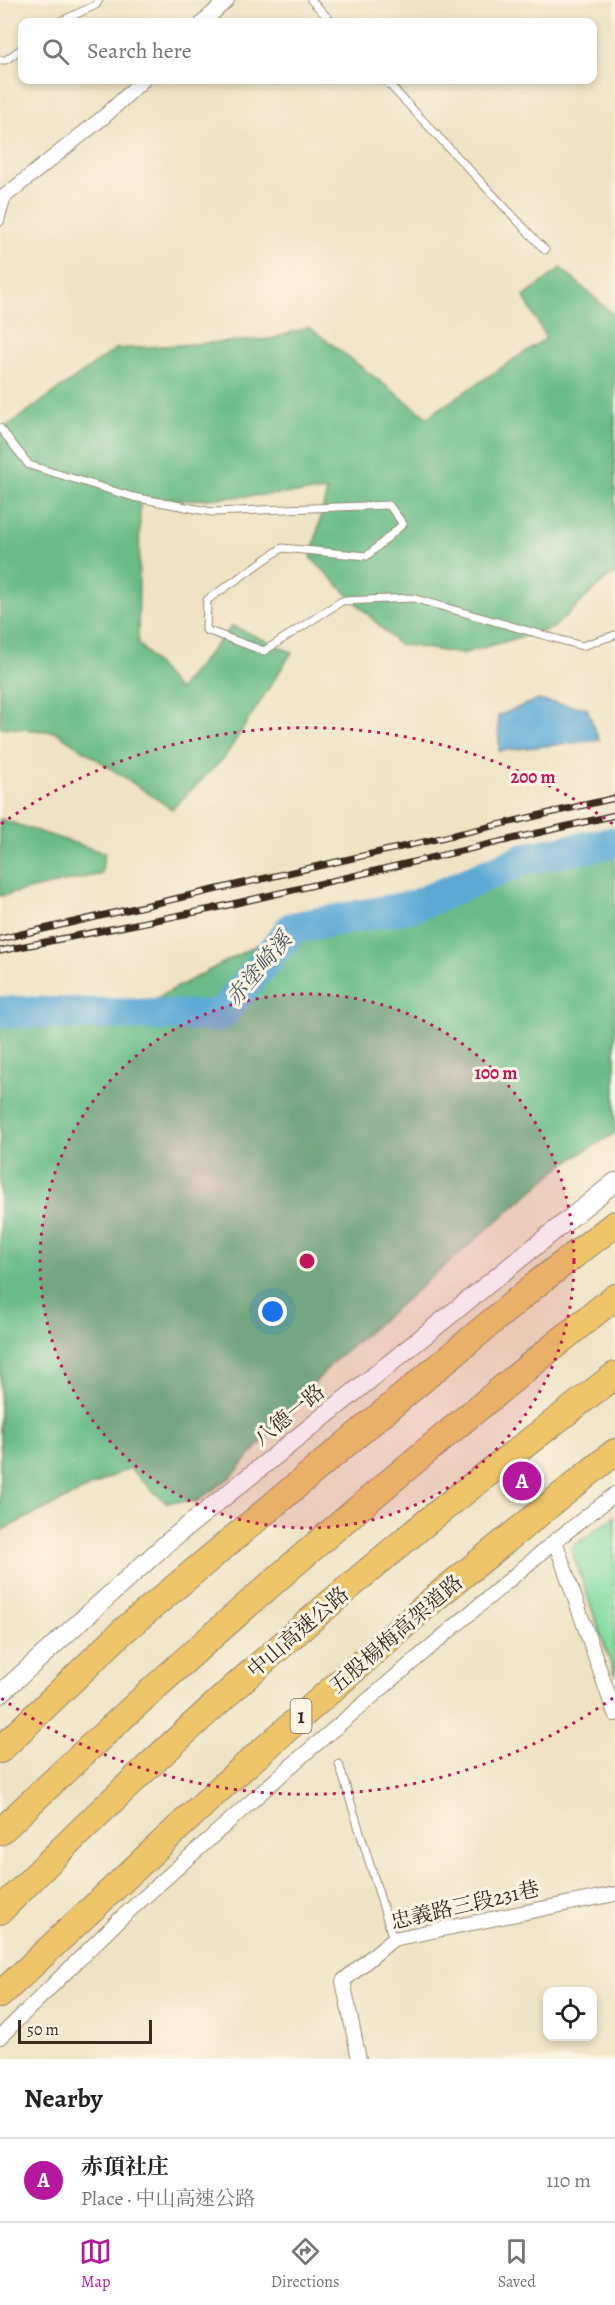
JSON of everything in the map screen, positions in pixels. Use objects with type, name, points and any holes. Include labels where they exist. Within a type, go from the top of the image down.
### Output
[{"type":"highway","points":[[0,1750],[123,1632],[539,1282],[615,1224]]},
{"type":"highway","points":[[0,1832],[75,1760],[250,1604],[507,1383],[615,1297]]},
{"type":"highway","name":"中山高速公路","points":[[0,1911],[69,1841],[230,1692],[405,1539],[615,1375]]},
{"type":"highway","name":"五股楊梅高架道路","points":[[0,1995],[226,1783],[436,1597],[615,1452]]},
{"type":"street","points":[[207,18],[227,0]]},
{"type":"street","points":[[4,196],[106,115],[139,84]]},
{"type":"street","name":"八德一路","points":[[0,1694],[168,1542],[615,1182]]},
{"type":"street","points":[[0,2037],[120,1918],[302,1757],[555,1541],[615,1494]]},
{"type":"street","points":[[555,1541],[615,1714]]},
{"type":"street","name":"忠義路三段231巷","points":[[359,2059],[344,1981],[393,1939],[615,1894]]},
{"type":"lane","points":[[68,18],[96,5],[99,0]]},
{"type":"lane","points":[[316,2],[329,18]]},
{"type":"lane","points":[[0,60],[6,60],[18,51]]},
{"type":"lane","points":[[389,84],[545,250]]},
{"type":"lane","points":[[0,222],[4,196]]},
{"type":"lane","points":[[0,428],[29,465],[134,497],[212,512],[389,505],[403,524],[367,555],[282,548],[207,600],[206,630],[264,651],[342,601],[412,598],[582,646],[615,635]]},
{"type":"lane","points":[[339,1764],[393,1939]]},
{"type":"green space","points":[[561,268],[615,316],[615,575],[606,579],[553,628],[461,654],[398,644],[311,558],[327,491],[140,503],[138,643],[178,690],[232,626],[292,652],[224,758],[172,809],[56,732],[0,727],[0,431],[116,349],[270,339],[309,327],[427,417],[546,338],[524,297]]},
{"type":"green space","points":[[0,819],[105,853],[101,874],[0,896]]},
{"type":"green space","points":[[615,830],[615,1133],[562,1165],[332,1363],[232,1476],[197,1501],[165,1502],[129,1468],[0,1531],[0,1017],[140,1007],[268,939],[514,870]]},
{"type":"green space","points":[[615,1516],[615,1676],[571,1548]]},
{"type":"water","points":[[536,700],[587,708],[599,740],[499,751],[498,716]]},
{"type":"waterway","name":"赤塗崎溪","points":[[0,1012],[220,1016],[292,928],[414,906],[527,858],[615,842]]},
{"type":"railway","points":[[0,939],[615,798]]},
{"type":"railway","points":[[0,951],[211,909],[615,815]]},
{"type":"place","name":"赤頂社庄","points":[[522,1481]]}]
